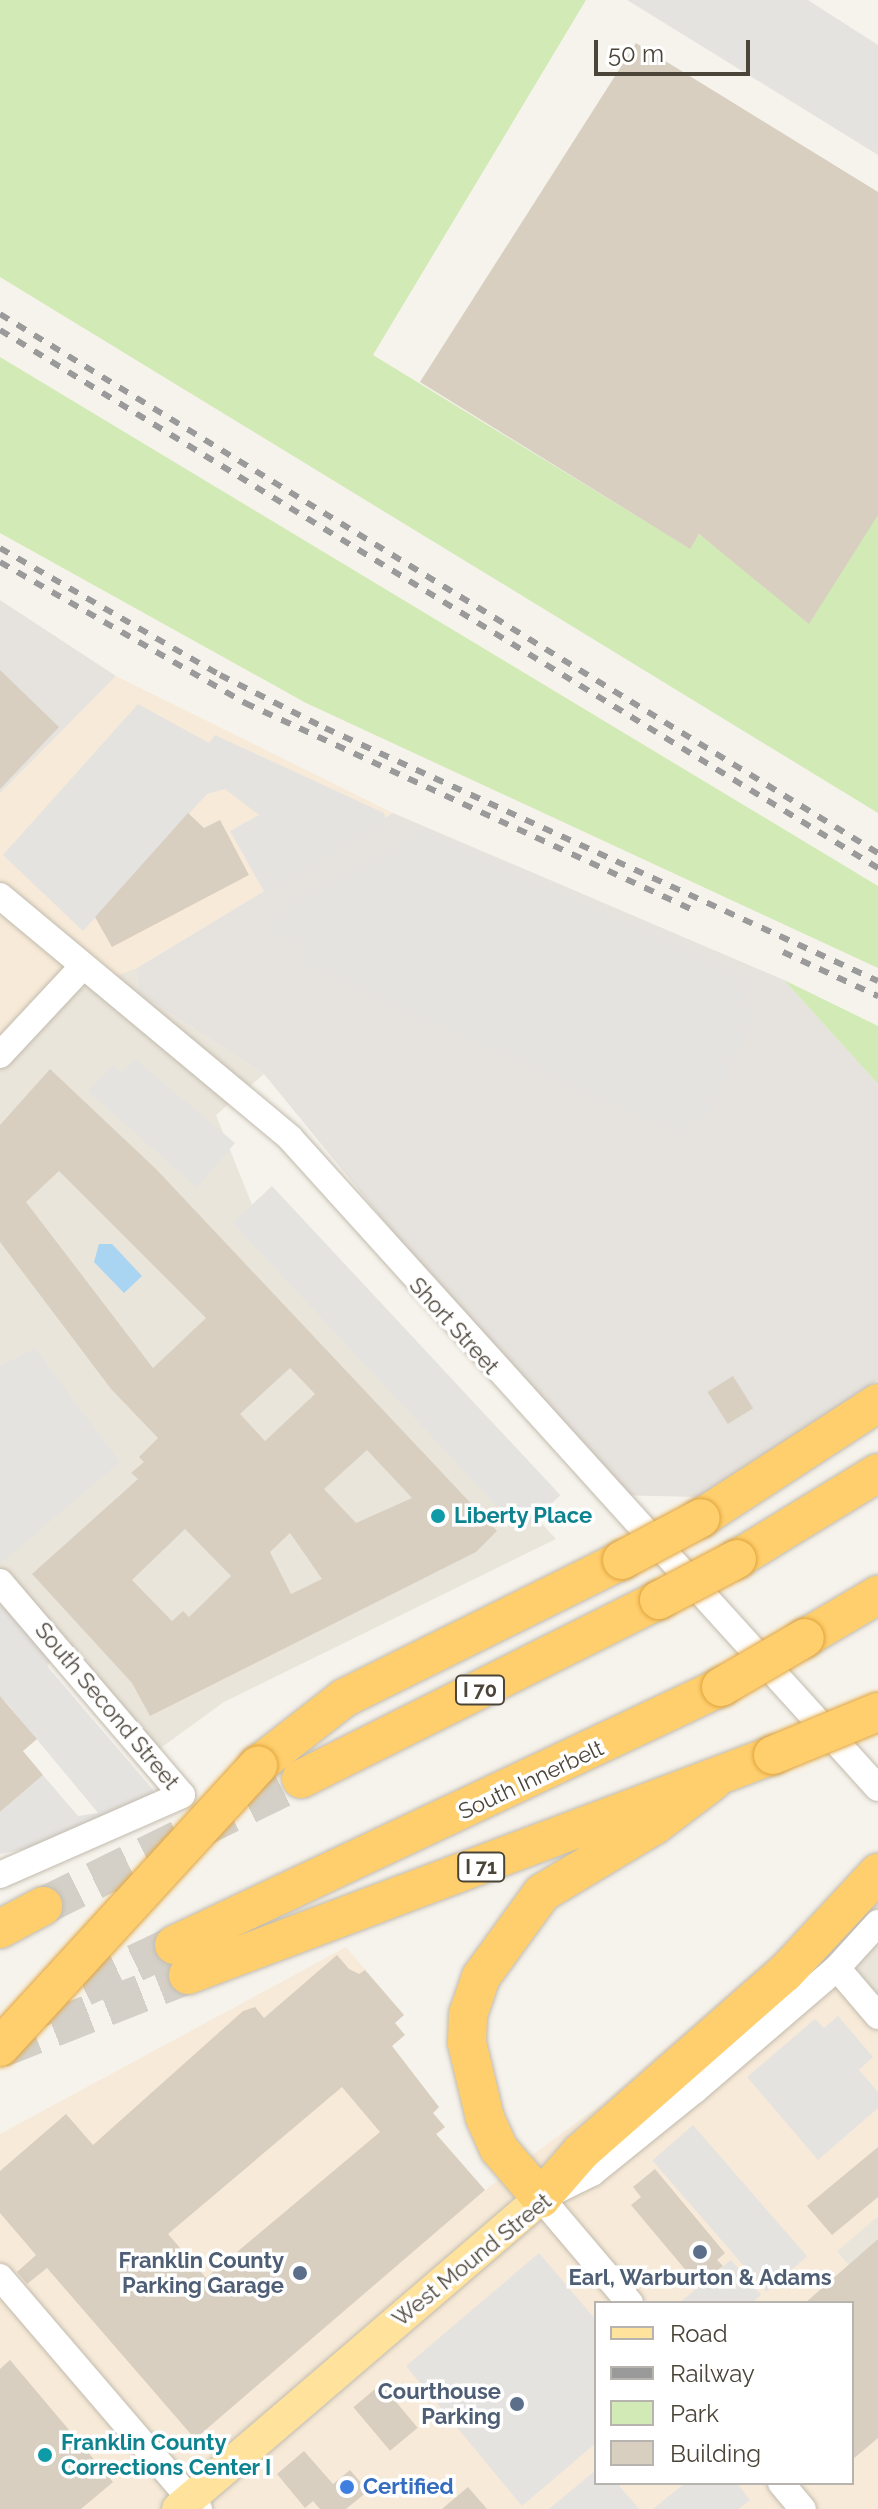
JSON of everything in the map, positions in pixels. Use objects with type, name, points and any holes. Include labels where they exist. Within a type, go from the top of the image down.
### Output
[{"type":"highway","points":[[0,2047],[258,1765],[344,1698],[701,1518],[878,1403]]},
{"type":"highway","name":"I 70","points":[[301,1779],[737,1559],[878,1473]]},
{"type":"highway","name":"South Innerbelt","points":[[713,1781],[181,1960],[721,1687],[878,1595]]},
{"type":"highway","name":"I 71","points":[[713,1781],[878,1712]]},
{"type":"highway","points":[[713,1781],[655,1825],[542,1893],[481,1977],[468,2014],[467,2043],[485,2118],[499,2149],[541,2198],[581,2152],[785,1973],[878,1873]]},
{"type":"highway","points":[[0,1929],[43,1906]]},
{"type":"main road","name":"West Mound Street","points":[[189,2506],[541,2198]]},
{"type":"street","name":"Short Street","points":[[0,896],[290,1138],[878,1788]]},
{"type":"street","points":[[0,1055],[83,966]]},
{"type":"street","name":"South Second Street","points":[[0,1582],[182,1795],[0,1875]]},
{"type":"street","name":"West Mound Street","points":[[541,2198],[592,2173],[837,1968],[878,1923]]},
{"type":"street","points":[[837,1968],[878,2016]]},
{"type":"street","points":[[541,2198],[628,2301]]},
{"type":"street","points":[[0,2277],[189,2506]]},
{"type":"street","points":[[783,2485],[803,2509]]},
{"type":"shaded area","points":[[627,0],[808,0],[878,45],[878,155]]},
{"type":"shaded area","points":[[0,600],[116,676],[0,793]]},
{"type":"shaded area","points":[[116,676],[393,813],[137,968],[48,1001],[0,1056],[0,793]]},
{"type":"shaded area","points":[[138,704],[209,743],[215,735],[384,813],[387,823],[266,895],[230,831],[259,815],[225,789],[207,794],[83,931],[3,855]]},
{"type":"shaded area","points":[[393,813],[784,980],[878,1084],[878,1380],[701,1497],[608,1495],[264,1074],[138,993],[137,968]]},
{"type":"shaded area","points":[[425,829],[751,980],[742,999],[758,1009],[702,1126],[688,1120],[681,1136],[299,963],[306,945],[262,931],[290,903]]},
{"type":"shaded area","points":[[137,968],[138,993],[264,1074],[216,1115],[255,1212],[556,1539],[224,1702],[151,1755],[0,1579],[0,1056],[48,1001]]},
{"type":"shaded area","points":[[135,1059],[235,1143],[197,1188],[88,1091],[113,1065],[122,1072]]},
{"type":"shaded area","points":[[272,1186],[560,1495],[521,1532],[233,1223]]},
{"type":"shaded area","points":[[35,1348],[120,1462],[0,1564],[0,1366]]},
{"type":"shaded area","points":[[0,1601],[51,1662],[47,1666],[166,1805],[132,1827],[0,1854],[0,1812],[43,1775],[78,1816],[98,1813],[5,1701],[0,1705]]},
{"type":"shaded area","points":[[878,1863],[878,2010],[807,1925]]},
{"type":"shaded area","points":[[807,1925],[878,2010],[878,2216],[836,2252],[878,2298],[878,2509],[0,2509],[0,2134],[346,1947],[404,2015],[395,2023],[405,2035],[392,2046],[439,2107],[433,2113],[445,2127],[437,2135],[485,2190],[604,2102]]},
{"type":"shaded area","points":[[838,2016],[873,2057],[859,2070],[878,2092],[878,2108],[818,2160],[747,2077],[815,2019],[824,2028]]},
{"type":"shaded area","points":[[693,2125],[807,2256],[766,2292],[652,2160]]},
{"type":"shaded area","points":[[878,2216],[878,2298],[836,2251]]},
{"type":"shaded area","name":"Courthouse Parking","points":[[539,2253],[594,2318],[594,2445],[522,2506],[406,2366]]},
{"type":"shaded area","points":[[731,2260],[761,2295],[754,2301],[681,2301]]},
{"type":"shaded area","points":[[594,2472],[594,2485],[619,2485],[639,2509],[549,2509]]},
{"type":"shaded area","points":[[683,2485],[739,2485],[750,2500],[739,2509],[653,2509]]},
{"type":"green space","points":[[0,0],[586,0],[373,355],[689,548],[699,534],[809,623],[878,509],[878,813],[0,277]]},
{"type":"green space","points":[[0,357],[878,886],[878,968],[306,703],[0,533]]},
{"type":"green space","points":[[784,980],[878,1026],[878,1084]]},
{"type":"water","points":[[99,1244],[112,1244],[142,1276],[124,1293],[94,1262]]},
{"type":"building","points":[[636,43],[878,192],[878,515],[809,624],[699,534],[690,549],[420,382]]},
{"type":"building","points":[[0,670],[59,727],[0,789]]},
{"type":"building","points":[[188,813],[204,828],[220,820],[249,875],[112,947],[95,917]]},
{"type":"building","points":[[50,1069],[156,1169],[497,1531],[476,1552],[150,1716],[132,1683],[32,1574],[138,1479],[131,1473],[144,1462],[139,1457],[158,1438],[111,1389],[0,1242],[0,1125]],"holes":[[[59,1171],[206,1318],[153,1368],[26,1202]],[[290,1368],[315,1394],[265,1441],[240,1414]],[[367,1450],[412,1498],[356,1523],[324,1489]],[[185,1529],[231,1576],[189,1617],[183,1611],[172,1621],[132,1580]],[[290,1533],[322,1579],[291,1594],[270,1552]]]},
{"type":"building","points":[[733,1376],[753,1408],[728,1424],[708,1392]]},
{"type":"building","points":[[0,1696],[37,1739],[23,1751],[43,1775],[0,1812]]},
{"type":"building","points":[[337,1955],[349,1969],[359,1974],[365,1970],[404,2015],[395,2023],[405,2035],[392,2046],[439,2107],[433,2113],[445,2127],[436,2134],[485,2190],[195,2439],[47,2268],[27,2284],[17,2272],[36,2255],[0,2213],[0,2171],[66,2114],[93,2145],[243,2011],[255,2007],[264,2018]],"holes":[[[342,2087],[380,2132],[206,2278],[168,2234]]]},
{"type":"building","points":[[878,2147],[878,2197],[832,2235],[807,2206]]},
{"type":"building","points":[[655,2169],[725,2253],[717,2260],[723,2266],[705,2280],[700,2274],[694,2280],[631,2205],[641,2197],[633,2187]]},
{"type":"building","points":[[878,2239],[878,2438],[854,2458],[854,2301],[807,2301]]},
{"type":"building","name":"Franklin County Corrections Center I","points":[[10,2360],[113,2482],[81,2509],[0,2509],[0,2369]]},
{"type":"building","points":[[381,2384],[418,2428],[390,2451],[353,2407]]},
{"type":"building","points":[[304,2451],[333,2484],[350,2470],[368,2491],[346,2509],[320,2509],[313,2501],[305,2508],[277,2474]]},
{"type":"building","points":[[468,2487],[487,2509],[442,2509]]},
{"type":"tunnel","points":[[43,1906],[301,1779]]},
{"type":"tunnel","points":[[32,2012],[174,1945]]},
{"type":"tunnel","points":[[0,2049],[188,1975]]},
{"type":"railway","points":[[0,314],[878,853]]},
{"type":"railway","points":[[0,330],[878,868]]},
{"type":"railway","points":[[0,548],[220,675],[325,728],[878,981]]},
{"type":"railway","points":[[0,562],[245,703],[692,910]]},
{"type":"railway","points":[[783,952],[878,996]]},
{"type":"place","name":"Liberty Place","points":[[438,1516]]},
{"type":"place","name":"Earl, Warburton & Adams","points":[[700,2252]]},
{"type":"place","name":"Franklin County Parking Garage","points":[[300,2273]]},
{"type":"place","name":"Courthouse Parking","points":[[517,2404]]},
{"type":"place","name":"Franklin County Corrections Center I","points":[[45,2455]]},
{"type":"place","name":"Certified","points":[[347,2487]]}]
